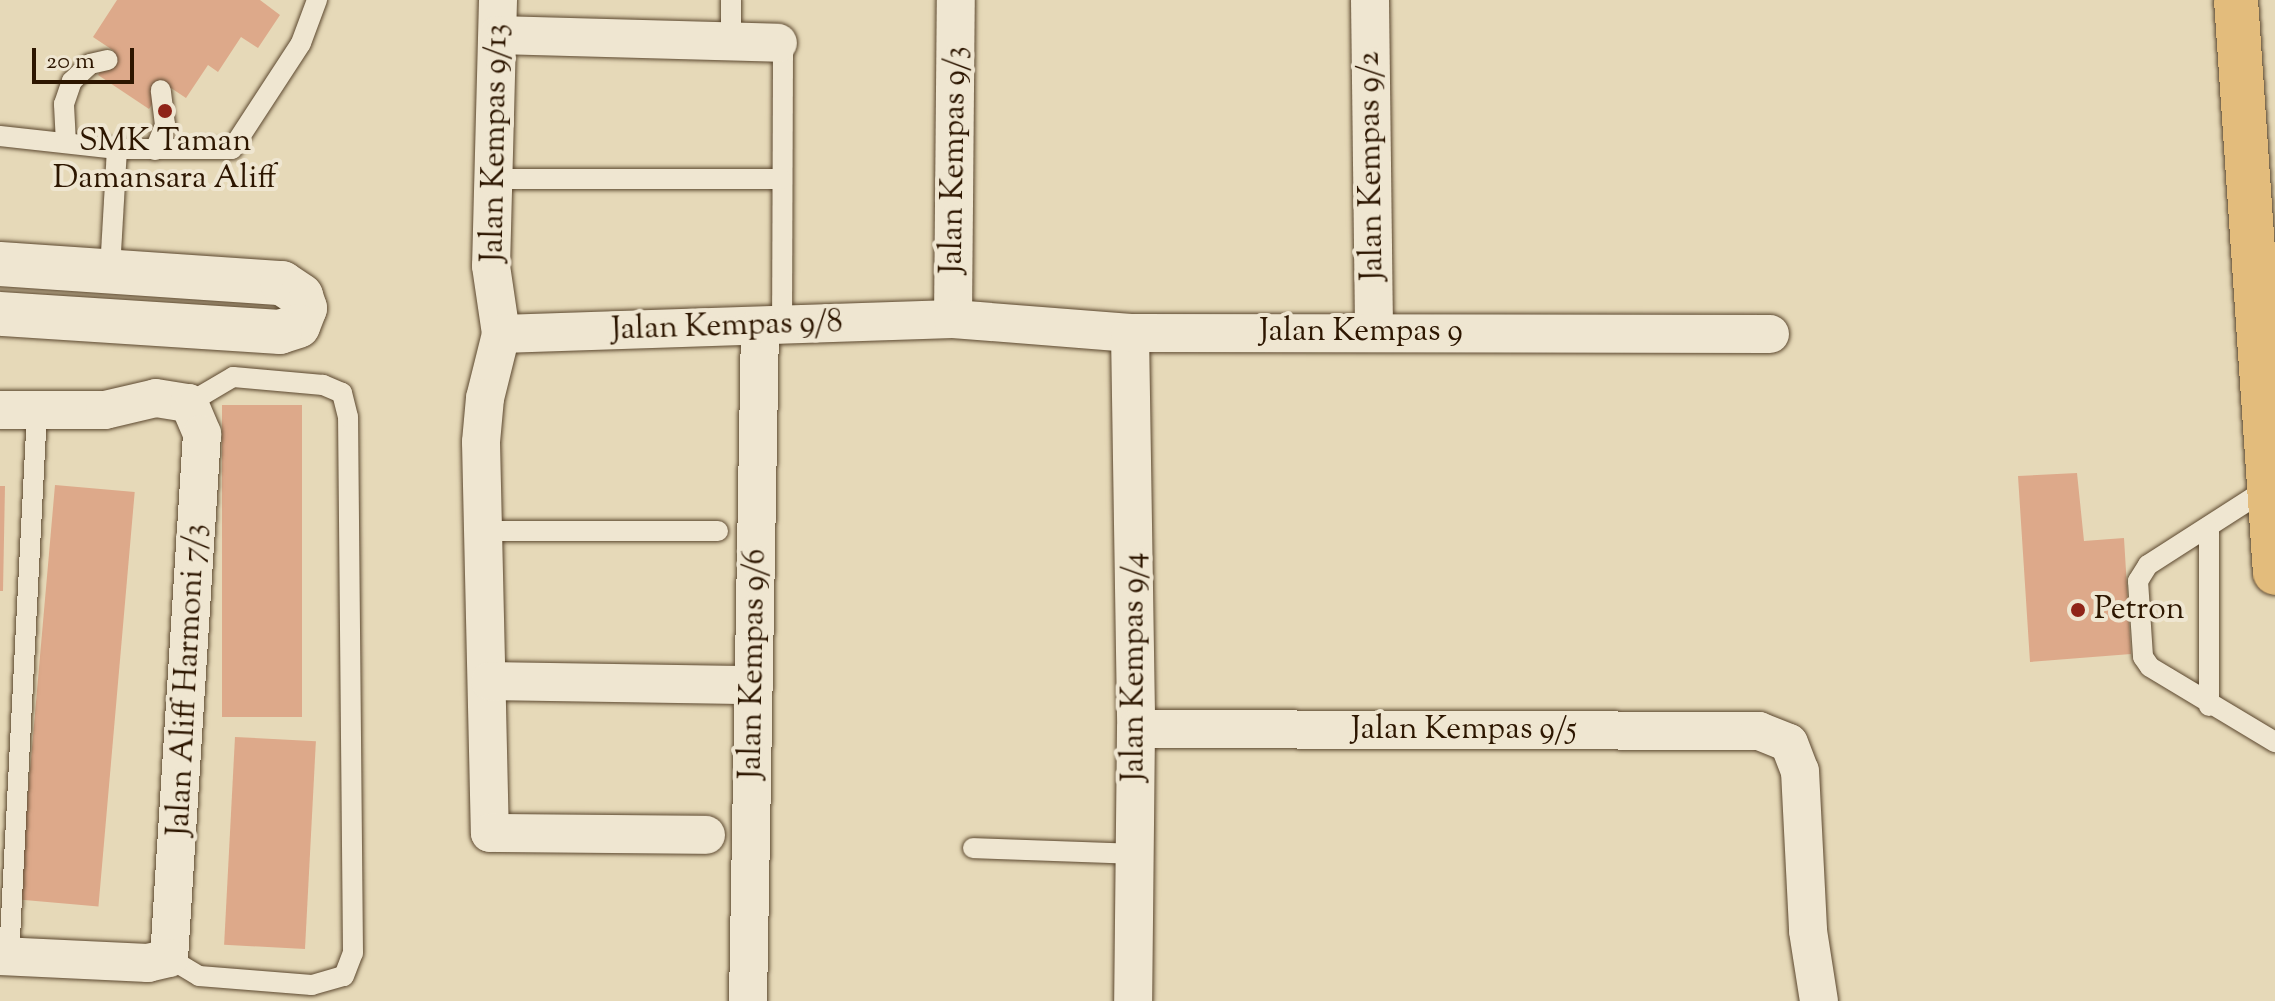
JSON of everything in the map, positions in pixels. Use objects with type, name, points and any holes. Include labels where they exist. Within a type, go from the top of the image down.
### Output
[{"type":"main road","points":[[2236,0],[2275,573]]},
{"type":"street","name":"Jalan Kempas 9/3","points":[[953,319],[956,0]]},
{"type":"street","name":"Jalan Kempas 9/2","points":[[1370,0],[1374,332]]},
{"type":"street","points":[[498,17],[778,43]]},
{"type":"street","name":"Jalan Kempas 9/13","points":[[498,17],[491,266],[501,334]]},
{"type":"street","points":[[0,264],[282,283],[301,296],[305,308],[298,326],[280,332],[0,314]]},
{"type":"street","name":"Jalan Kempas 9/8","points":[[501,334],[953,319]]},
{"type":"street","name":"Jalan Kempas 9","points":[[953,319],[1130,333],[1770,334]]},
{"type":"street","name":"Jalan Kempas 9/6","points":[[748,1001],[754,685],[771,326]]},
{"type":"street","name":"Jalan Kempas 9/4","points":[[1130,333],[1136,729],[1133,1001]]},
{"type":"street","points":[[501,334],[485,398],[490,833],[706,835]]},
{"type":"street","points":[[18,411],[105,410],[156,398],[189,403]]},
{"type":"street","name":"Jalan Aliff Harmoni 7/3","points":[[169,958],[202,434],[189,403]]},
{"type":"street","points":[[490,681],[754,685]]},
{"type":"street","name":"Jalan Kempas 9/5","points":[[1136,729],[1759,731],[1789,743],[1800,771],[1808,931],[1819,1001]]},
{"type":"street","points":[[5,956],[148,963],[169,958]]},
{"type":"lane","points":[[0,136],[117,149],[232,149],[301,43],[317,0]]},
{"type":"lane","points":[[731,0],[731,39]]},
{"type":"lane","points":[[771,326],[781,179],[783,53],[778,43]]},
{"type":"lane","points":[[66,143],[64,104],[72,81],[90,64],[108,60]]},
{"type":"lane","points":[[155,150],[165,125],[161,90]]},
{"type":"lane","points":[[110,270],[117,149]]},
{"type":"lane","points":[[494,179],[781,179]]},
{"type":"lane","points":[[169,958],[199,976],[312,985],[344,976],[353,953],[348,417],[342,393],[323,385],[233,377],[189,403]]},
{"type":"lane","points":[[5,956],[18,411]]},
{"type":"lane","points":[[2270,486],[2209,530],[2148,565],[2138,581],[2143,657],[2209,706],[2275,742]]},
{"type":"lane","points":[[2209,530],[2209,706]]},
{"type":"lane","points":[[485,531],[718,531]]},
{"type":"lane","points":[[973,848],[1135,854]]},
{"type":"building","points":[[117,0],[260,0],[280,15],[258,48],[241,37],[218,72],[208,65],[186,98],[165,84],[149,109],[98,75],[114,51],[93,37]]},
{"type":"building","points":[[222,405],[302,405],[302,717],[222,717]]},
{"type":"building","name":"Petron","points":[[2077,473],[2084,541],[2124,538],[2131,654],[2030,662],[2018,476]]},
{"type":"building","points":[[55,485],[135,492],[98,906],[19,899]]},
{"type":"building","points":[[0,486],[5,486],[3,591],[0,591]]},
{"type":"building","points":[[235,737],[316,741],[305,949],[224,945]]},
{"type":"place","name":"SMK Taman Damansara Aliff","points":[[165,111]]},
{"type":"place","name":"Petron","points":[[2078,610]]}]
